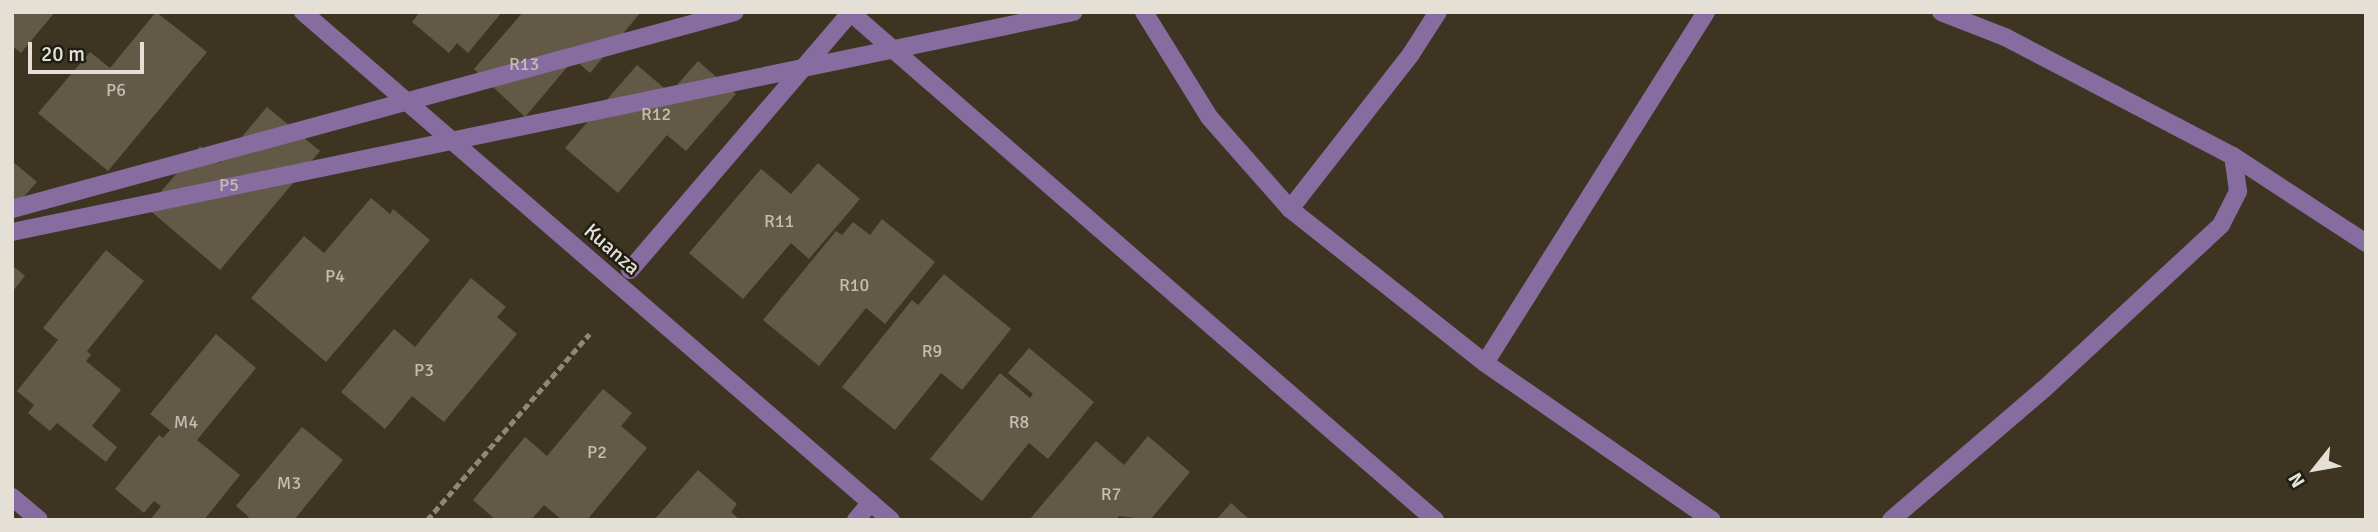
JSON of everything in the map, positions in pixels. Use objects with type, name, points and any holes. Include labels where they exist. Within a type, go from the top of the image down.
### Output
[{"type":"street","name":"Kuanza","points":[[303,12],[891,520]]},
{"type":"street","points":[[12,209],[735,12]]},
{"type":"street","points":[[12,232],[1073,12]]},
{"type":"street","points":[[1144,12],[1209,117],[1290,209],[1485,363],[1712,520]]},
{"type":"street","points":[[1290,209],[1411,54],[1438,12]]},
{"type":"street","points":[[1485,363],[1706,12]]},
{"type":"street","points":[[1941,12],[2005,37],[2233,156],[2366,243]]},
{"type":"street","points":[[630,270],[850,13],[1435,520]]},
{"type":"street","points":[[1891,520],[2044,389],[2221,225],[2238,191],[2233,156]]},
{"type":"street","points":[[12,497],[38,520]]},
{"type":"street","points":[[856,520],[872,502]]},
{"type":"path","points":[[427,520],[589,334]]},
{"type":"building","points":[[12,12],[55,12],[21,53],[12,46]]},
{"type":"building","points":[[156,12],[207,52],[108,171],[38,113],[90,52],[110,68]]},
{"type":"building","points":[[420,12],[502,12],[468,53],[457,43],[449,53],[412,22]]},
{"type":"building","points":[[523,12],[641,12],[590,73],[574,59],[525,117],[474,69]]},
{"type":"building","points":[[698,61],[736,94],[686,151],[667,135],[618,193],[565,148],[637,65],[670,93]]},
{"type":"building","points":[[267,107],[320,151],[220,270],[147,208],[200,146],[220,163]]},
{"type":"building","points":[[12,161],[37,182],[12,210]]},
{"type":"building","points":[[818,163],[860,199],[809,259],[791,243],[743,299],[689,253],[761,169],[791,194]]},
{"type":"building","points":[[371,198],[390,214],[393,209],[430,240],[326,362],[251,298],[304,236],[324,253]]},
{"type":"building","points":[[882,219],[935,262],[885,324],[866,308],[819,366],[763,320],[836,231],[842,235],[853,222],[870,235]]},
{"type":"building","points":[[106,250],[144,281],[87,351],[91,355],[86,361],[121,390],[92,426],[117,447],[106,462],[57,423],[50,431],[28,413],[34,405],[17,391],[58,340],[43,328]]},
{"type":"building","points":[[12,265],[25,276],[12,292]]},
{"type":"building","points":[[944,274],[1011,329],[962,390],[941,373],[895,430],[842,387],[912,300],[918,305]]},
{"type":"building","points":[[471,278],[506,307],[497,317],[517,334],[444,422],[412,396],[385,429],[341,392],[394,329],[415,347]]},
{"type":"building","points":[[216,334],[256,368],[197,440],[240,475],[204,520],[150,520],[161,506],[154,501],[144,513],[115,489],[159,435],[163,438],[170,430],[150,414]]},
{"type":"building","points":[[1029,348],[1094,402],[1048,459],[1029,443],[982,501],[930,459],[1000,373],[1030,398],[1033,394],[1008,373]]},
{"type":"building","points":[[603,389],[632,413],[621,426],[647,448],[587,520],[562,520],[544,505],[531,520],[496,520],[473,500],[525,437],[547,456]]},
{"type":"building","points":[[302,427],[343,460],[294,520],[246,520],[249,517],[236,506]]},
{"type":"building","points":[[1148,436],[1190,472],[1150,520],[1119,516],[1116,520],[1029,520],[1096,441],[1124,465]]},
{"type":"building","points":[[698,470],[737,504],[731,512],[740,520],[654,520]]},
{"type":"building","points":[[1231,503],[1250,520],[1216,520]]}]
